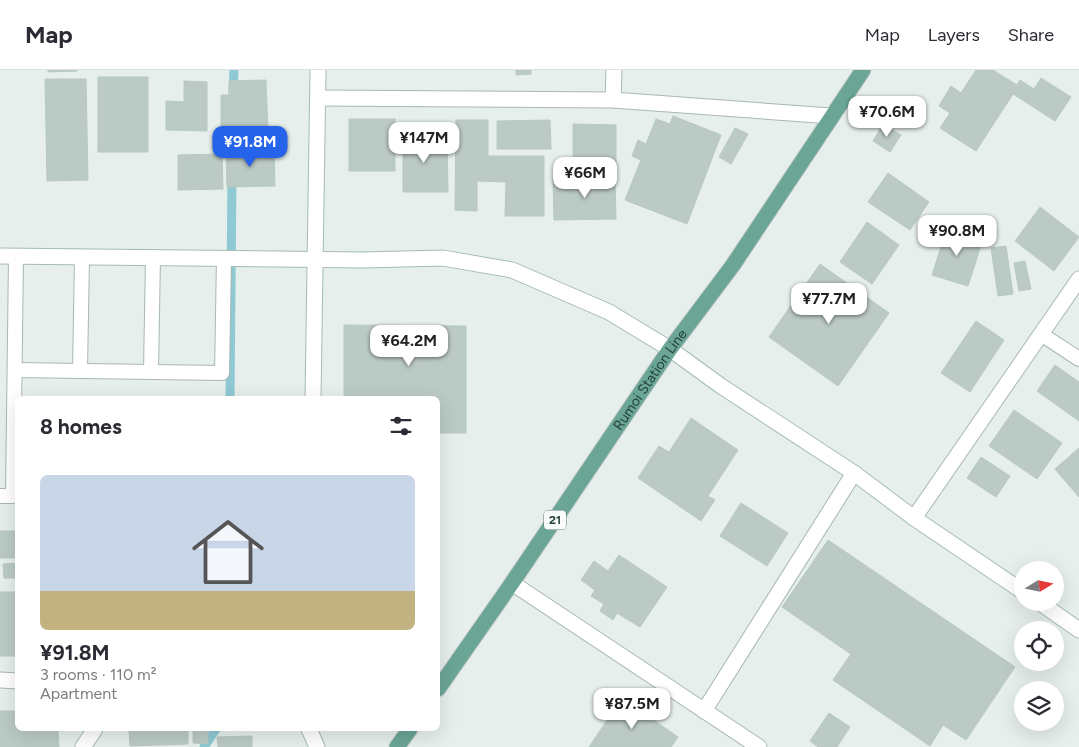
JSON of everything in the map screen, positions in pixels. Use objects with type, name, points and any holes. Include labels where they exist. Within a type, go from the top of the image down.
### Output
[{"type":"main road","name":"Rumoi Station Line","points":[[440,687],[670,349],[733,265],[863,70]]},
{"type":"main road","points":[[397,747],[409,731]]},
{"type":"street","points":[[313,396],[317,259],[318,70]]},
{"type":"street","points":[[613,100],[614,70]]},
{"type":"street","points":[[318,98],[613,100],[831,116]]},
{"type":"street","points":[[0,256],[363,260],[443,258],[512,270],[609,312],[670,349],[721,386],[854,472],[914,518],[1014,586]]},
{"type":"street","points":[[914,518],[1079,279]]},
{"type":"street","points":[[704,711],[854,472]]},
{"type":"street","points":[[512,583],[759,747]]},
{"type":"street","points":[[1052,611],[1079,630]]},
{"type":"street","points":[[0,680],[15,681]]},
{"type":"street","points":[[83,747],[94,731]]},
{"type":"street","points":[[310,731],[316,747]]},
{"type":"lane","points":[[0,496],[13,496],[7,413],[15,370],[16,256]]},
{"type":"lane","points":[[80,371],[82,257]]},
{"type":"lane","points":[[151,372],[153,257]]},
{"type":"lane","points":[[15,370],[222,373],[224,258]]},
{"type":"lane","points":[[1041,334],[1079,359]]},
{"type":"building","points":[[48,70],[77,70],[77,71],[48,72]]},
{"type":"building","points":[[516,70],[531,70],[531,74],[516,75]]},
{"type":"building","points":[[976,70],[993,70],[1017,85],[1020,80],[1034,89],[1041,78],[1071,97],[1055,121],[1013,94],[976,151],[940,128],[950,113],[939,106],[951,86],[961,93]]},
{"type":"building","points":[[98,77],[148,77],[148,152],[98,152]]},
{"type":"building","points":[[45,79],[86,79],[88,180],[47,181]]},
{"type":"building","points":[[266,80],[268,132],[221,132],[221,95],[229,95],[229,81]]},
{"type":"building","points":[[184,81],[207,82],[207,131],[166,130],[166,101],[184,102]]},
{"type":"building","points":[[673,116],[721,135],[687,224],[625,200],[641,160],[632,156],[638,140],[646,144],[656,119],[670,124]]},
{"type":"building","points":[[349,119],[395,119],[395,171],[349,171]]},
{"type":"building","points":[[456,120],[488,120],[488,156],[544,156],[544,216],[505,216],[506,182],[477,181],[477,211],[455,210]]},
{"type":"building","points":[[550,120],[551,149],[497,149],[497,121]]},
{"type":"building","points":[[573,124],[616,125],[616,167],[573,167]]},
{"type":"building","points":[[883,124],[901,135],[890,152],[873,141]]},
{"type":"building","points":[[735,128],[748,134],[731,164],[719,157]]},
{"type":"building","points":[[403,131],[425,131],[425,141],[447,141],[448,192],[403,192]]},
{"type":"building","points":[[274,149],[275,186],[227,187],[226,150]]},
{"type":"building","points":[[222,154],[223,189],[178,190],[178,155]]},
{"type":"building","points":[[888,173],[929,202],[910,230],[868,202]]},
{"type":"building","points":[[615,178],[616,219],[554,220],[553,179]]},
{"type":"building","points":[[1040,207],[1079,237],[1054,271],[1015,241]]},
{"type":"building","points":[[867,222],[899,245],[872,284],[840,262]]},
{"type":"building","points":[[947,228],[983,239],[968,286],[932,275]]},
{"type":"building","points":[[1006,246],[1013,294],[998,296],[991,248]]},
{"type":"building","points":[[1025,261],[1031,289],[1019,291],[1014,263]]},
{"type":"building","points":[[820,264],[889,313],[838,386],[769,337]]},
{"type":"building","points":[[976,321],[1004,340],[970,392],[941,373]]},
{"type":"building","points":[[344,325],[466,326],[466,433],[440,433],[440,396],[344,396]]},
{"type":"building","points":[[1055,365],[1079,382],[1079,421],[1037,391]]},
{"type":"building","points":[[1014,410],[1062,443],[1037,479],[989,446]]},
{"type":"building","points":[[691,418],[738,450],[708,496],[715,500],[701,521],[638,478],[659,446],[669,452]]},
{"type":"building","points":[[1079,448],[1079,497],[1055,469]]},
{"type":"building","points":[[981,457],[1010,476],[996,497],[967,478]]},
{"type":"building","points":[[741,503],[788,533],[767,566],[720,536]]},
{"type":"building","points":[[0,531],[15,531],[15,558],[0,558]]},
{"type":"building","points":[[828,540],[1014,666],[1014,668],[966,740],[943,725],[930,746],[833,680],[851,654],[782,607]]},
{"type":"building","points":[[619,555],[667,587],[640,627],[617,613],[613,620],[600,611],[604,604],[591,596],[595,590],[581,580],[594,561],[608,571]]},
{"type":"building","points":[[15,563],[15,578],[4,578],[3,564]]},
{"type":"building","points":[[0,592],[15,592],[15,656],[0,656]]},
{"type":"building","points":[[622,698],[678,737],[671,747],[589,747]]},
{"type":"building","points":[[0,711],[15,711],[15,731],[58,731],[59,747],[0,747]]},
{"type":"building","points":[[829,713],[850,727],[837,747],[818,747],[810,741]]},
{"type":"building","points":[[129,731],[188,731],[188,744],[130,746]]},
{"type":"building","points":[[193,731],[208,731],[208,744],[193,743]]},
{"type":"building","points":[[252,736],[252,747],[218,747],[217,737]]},
{"type":"waterway","points":[[233,92],[234,70]]},
{"type":"waterway","points":[[233,120],[233,160]]},
{"type":"waterway","points":[[230,396],[232,175]]},
{"type":"waterway","points":[[204,747],[215,731]]}]
